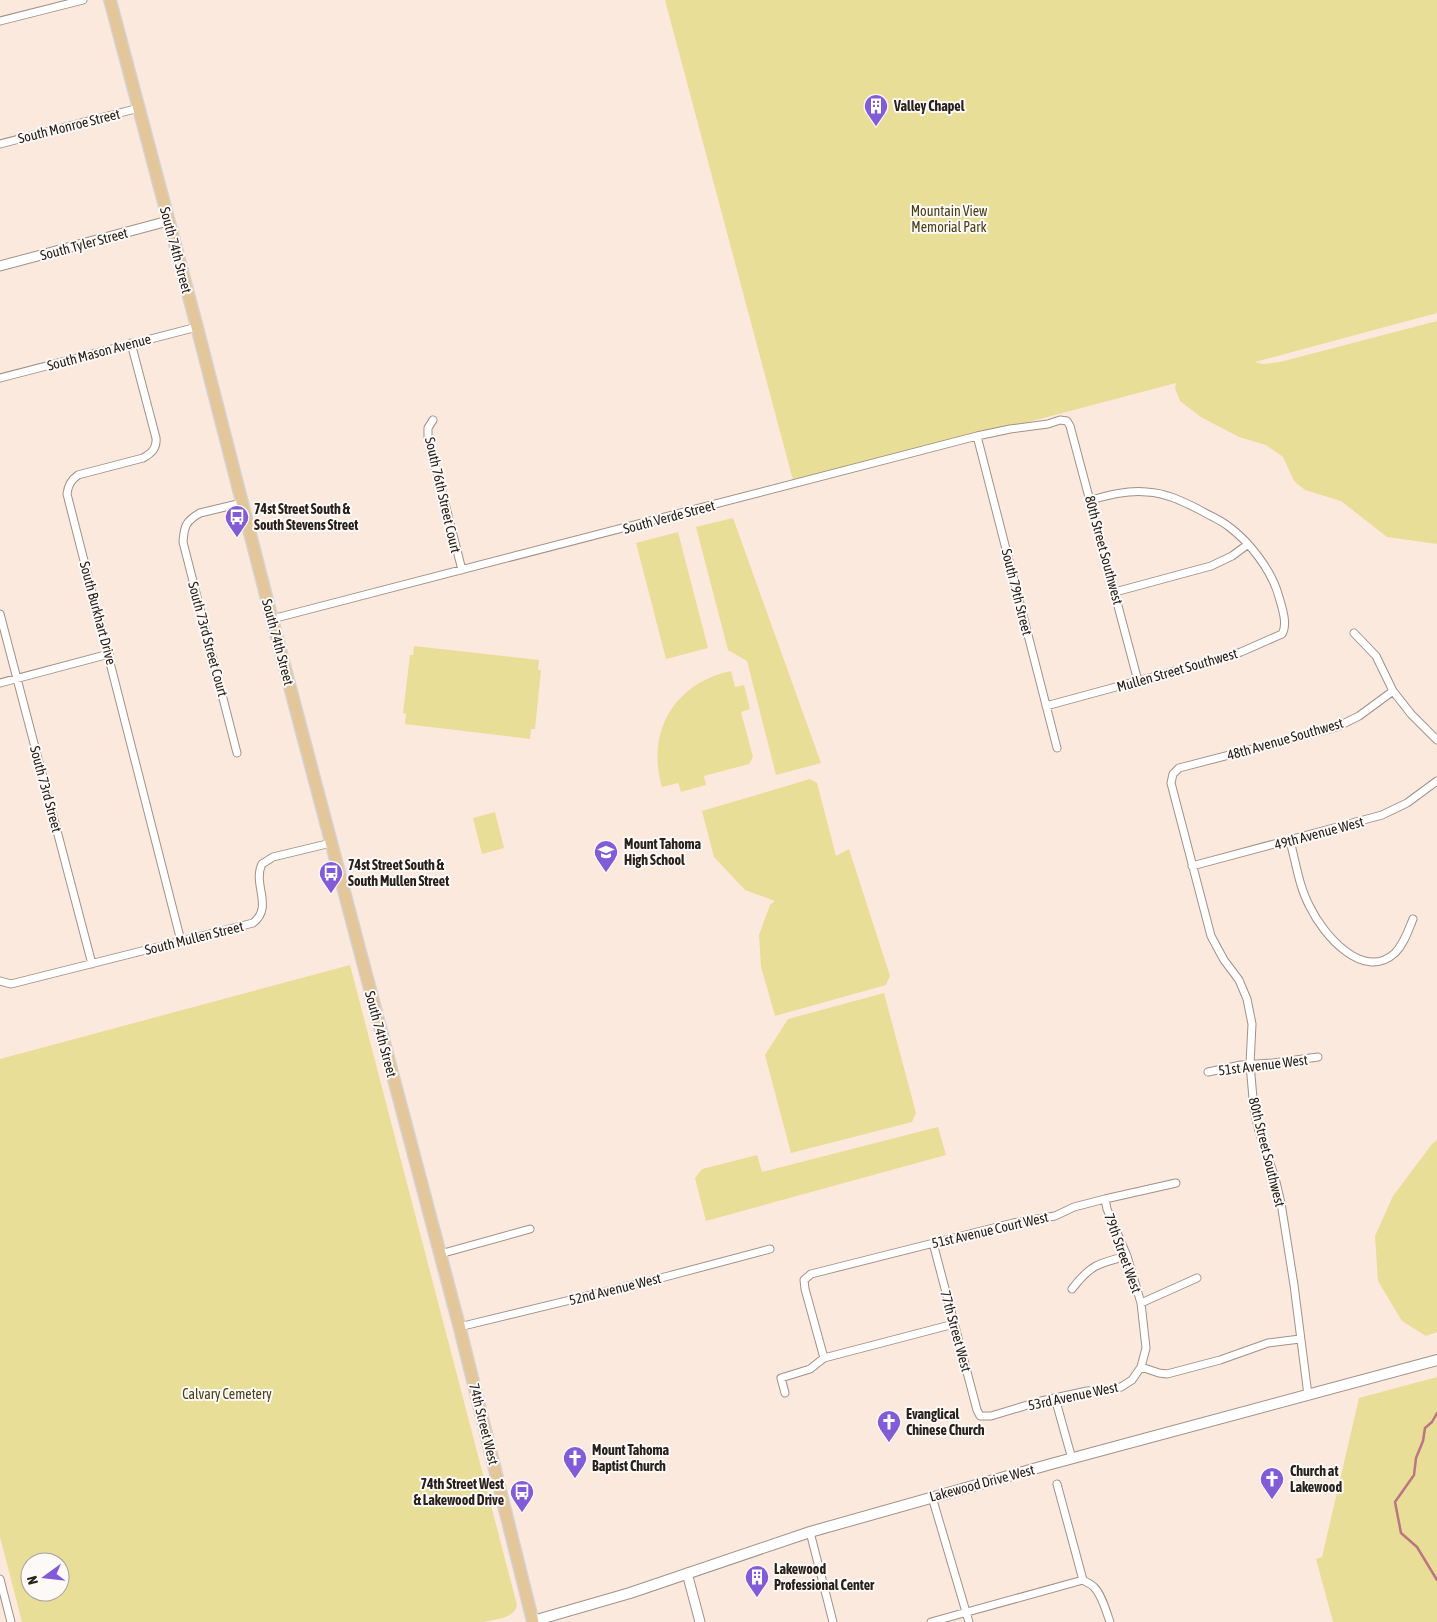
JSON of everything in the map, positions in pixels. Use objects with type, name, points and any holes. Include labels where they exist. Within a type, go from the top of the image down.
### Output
[{"type":"main road","name":"South 74th Street","points":[[110,0],[448,1284]]},
{"type":"main road","name":"74th Street West","points":[[448,1284],[533,1622]]},
{"type":"main road","name":"Lakewood Drive West","points":[[533,1622],[630,1593],[810,1532],[1072,1458],[1437,1360]]},
{"type":"street","points":[[0,21],[83,0]]},
{"type":"street","name":"South Monroe Street","points":[[0,144],[138,108]]},
{"type":"street","name":"South Tyler Street","points":[[0,266],[168,222]]},
{"type":"street","name":"South Mason Avenue","points":[[0,378],[197,327]]},
{"type":"street","name":"South Burkhart Drive","points":[[131,343],[156,438],[155,447],[144,458],[78,475],[69,484],[67,494],[181,941]]},
{"type":"street","name":"South 76th Street Court","points":[[433,420],[428,428],[428,438],[462,570]]},
{"type":"street","name":"South Verde Street","points":[[272,619],[977,436],[1048,424],[1060,420],[1067,421]]},
{"type":"street","name":"80th Street Southwest","points":[[1067,421],[1091,500],[1138,681]]},
{"type":"street","name":"South 79th Street","points":[[977,436],[1057,748]]},
{"type":"street","points":[[1091,500],[1130,492],[1146,491],[1172,497],[1227,525],[1247,545],[1232,556],[1211,566],[1115,592]]},
{"type":"street","name":"South 73rd Street Court","points":[[238,752],[184,549],[184,532],[186,524],[200,513],[242,503]]},
{"type":"street","name":"Mullen Street Southwest","points":[[1046,706],[1241,652],[1282,634],[1285,622],[1274,583],[1264,564],[1247,545]]},
{"type":"street","name":"South 73rd Street","points":[[0,614],[92,964]]},
{"type":"street","points":[[1354,633],[1376,656],[1393,691],[1411,714],[1437,740]]},
{"type":"street","points":[[0,683],[109,654]]},
{"type":"street","name":"48th Avenue Southwest","points":[[1173,774],[1184,766],[1337,727],[1358,716],[1393,691]]},
{"type":"street","name":"80th Street Southwest","points":[[1173,774],[1171,788],[1211,936],[1224,960],[1239,980],[1247,999],[1252,1024],[1250,1064],[1254,1110],[1281,1203],[1308,1395]]},
{"type":"street","name":"49th Avenue West","points":[[1192,866],[1382,815],[1408,803],[1437,781]]},
{"type":"street","points":[[1290,841],[1309,906],[1328,935],[1349,954],[1368,961],[1377,961],[1390,956],[1400,946],[1413,919]]},
{"type":"street","name":"South Mullen Street","points":[[1,982],[11,984],[253,923],[260,915],[263,904],[258,875],[262,864],[273,857],[331,843]]},
{"type":"street","name":"51st Avenue West","points":[[1208,1072],[1250,1064],[1300,1061],[1318,1057]]},
{"type":"street","name":"51st Avenue Court West","points":[[824,1358],[804,1284],[806,1278],[811,1274],[1013,1222],[1055,1216],[1074,1207],[1105,1199],[1176,1184]]},
{"type":"street","name":"79th Street West","points":[[1105,1199],[1107,1209],[1127,1256],[1141,1303],[1146,1348],[1141,1367]]},
{"type":"street","points":[[440,1254],[530,1230]]},
{"type":"street","name":"77th Street West","points":[[933,1243],[977,1410],[982,1416]]},
{"type":"street","name":"52nd Avenue West","points":[[460,1327],[661,1278],[770,1249]]},
{"type":"street","points":[[1072,1289],[1092,1267],[1127,1256]]},
{"type":"street","points":[[1141,1303],[1147,1302],[1197,1278]]},
{"type":"street","points":[[786,1394],[781,1378],[803,1372],[824,1358],[954,1324]]},
{"type":"street","points":[[1141,1367],[1167,1374],[1220,1360],[1268,1342],[1300,1339]]},
{"type":"street","name":"53rd Avenue West","points":[[982,1416],[1087,1391],[1121,1387],[1132,1380],[1141,1367]]},
{"type":"street","points":[[1055,1398],[1072,1458]]},
{"type":"street","points":[[1057,1484],[1083,1580],[1097,1592],[1110,1622]]},
{"type":"street","points":[[932,1497],[969,1622]]},
{"type":"street","points":[[810,1532],[833,1622]]},
{"type":"street","points":[[687,1573],[700,1622]]},
{"type":"street","points":[[0,1579],[11,1622]]},
{"type":"street","points":[[930,1622],[1083,1580]]},
{"type":"green space","name":"Mountain View Memorial Park","points":[[665,0],[1437,0],[1437,313],[1255,362],[1263,364],[1280,362],[1437,321],[1437,544],[1387,537],[1341,501],[1305,490],[1294,481],[1283,457],[1266,445],[1239,437],[1201,417],[1180,401],[1175,388],[1176,383],[794,484]]},
{"type":"green space","points":[[733,518],[821,763],[776,775],[747,661],[728,650],[696,527]]},
{"type":"green space","points":[[678,532],[708,648],[666,659],[636,543]]},
{"type":"green space","points":[[414,646],[539,660],[538,670],[541,670],[535,729],[531,729],[530,739],[405,724],[406,714],[403,713],[410,655],[413,655]]},
{"type":"green space","points":[[731,671],[735,687],[744,685],[750,709],[741,712],[753,757],[749,764],[704,776],[706,785],[681,792],[678,783],[662,787],[658,767],[658,747],[662,729],[669,713],[680,698],[694,686],[711,677]]},
{"type":"green space","points":[[810,779],[817,783],[836,856],[849,849],[890,976],[886,985],[775,1016],[761,967],[759,935],[770,905],[775,901],[745,890],[714,857],[702,811]]},
{"type":"green space","points":[[495,812],[504,848],[482,854],[473,818]]},
{"type":"green space","name":"Calvary Cemetery","points":[[350,965],[517,1605],[515,1610],[503,1618],[484,1622],[22,1622],[0,1537],[0,1059]]},
{"type":"green space","points":[[884,993],[916,1113],[912,1122],[791,1153],[765,1055],[788,1019]]},
{"type":"green space","points":[[938,1127],[946,1155],[706,1221],[695,1178],[702,1169],[757,1155],[762,1172]]},
{"type":"green space","points":[[1437,1140],[1437,1332],[1426,1336],[1402,1321],[1378,1281],[1375,1236],[1393,1196]]},
{"type":"green space","points":[[1437,1377],[1437,1622],[1333,1622],[1316,1559],[1322,1557],[1359,1398]]},
{"type":"waterway","points":[[1437,1413],[1432,1422],[1425,1428],[1423,1441],[1416,1458],[1414,1475],[1395,1502],[1401,1533],[1417,1547],[1437,1580]]},
{"type":"place","name":"Valley Chapel","points":[[876,127]]},
{"type":"place","name":"74st Street South & South Stevens Street","points":[[237,538]]},
{"type":"place","name":"Mount Tahoma High School","points":[[606,873]]},
{"type":"place","name":"74st Street South & South Mullen Street","points":[[331,894]]},
{"type":"place","name":"Evanglical Chinese Church","points":[[889,1443]]},
{"type":"place","name":"Mount Tahoma Baptist Church","points":[[575,1479]]},
{"type":"place","name":"Church at Lakewood","points":[[1272,1500]]},
{"type":"place","name":"74th Street West & Lakewood Drive","points":[[522,1513]]},
{"type":"place","name":"Lakewood Professional Center","points":[[757,1598]]}]
